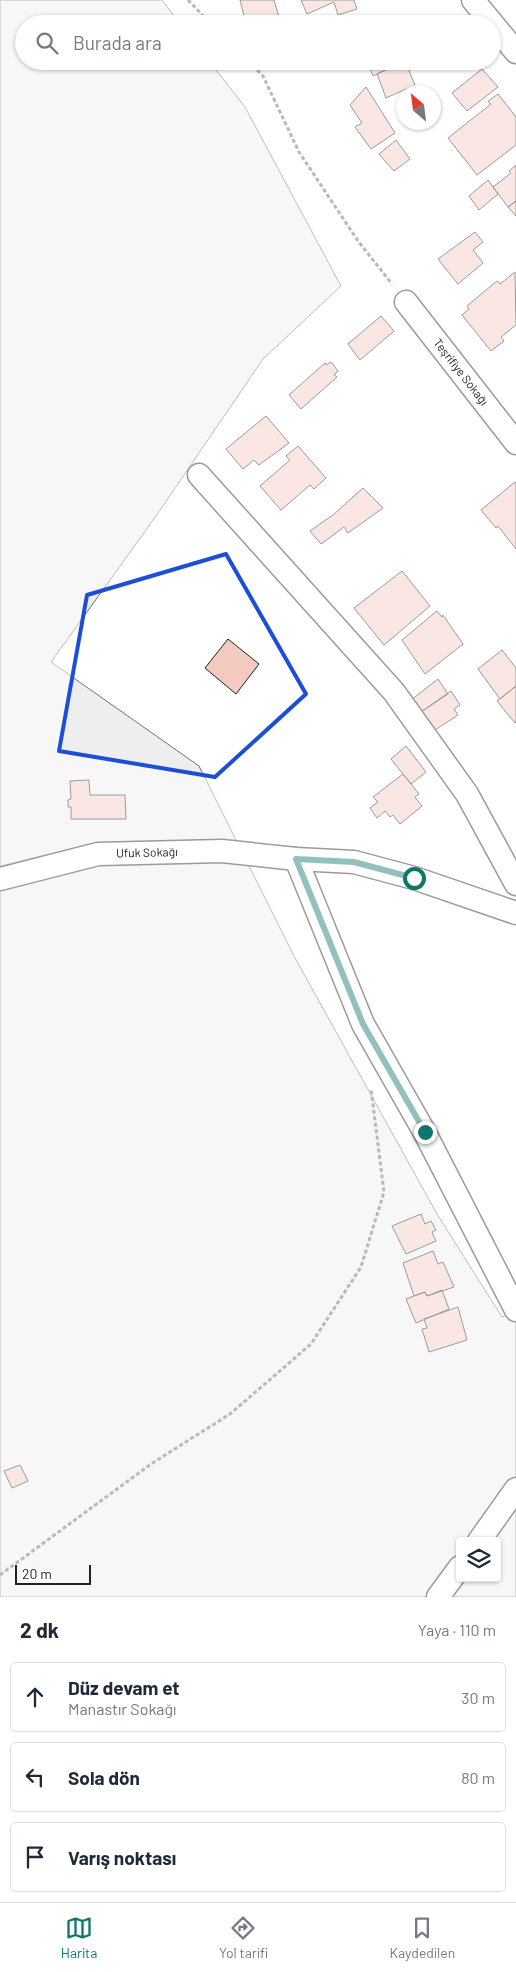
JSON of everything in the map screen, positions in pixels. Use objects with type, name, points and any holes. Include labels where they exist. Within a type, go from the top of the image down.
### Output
[{"type":"street","points":[[473,0],[485,15]]},
{"type":"street","points":[[501,34],[516,52]]},
{"type":"street","name":"Teşrifiye Sokağı","points":[[406,302],[516,442]]},
{"type":"street","points":[[199,475],[394,692],[467,794],[516,884]]},
{"type":"street","name":"Ufuk Sokağı","points":[[0,879],[98,854],[222,851],[296,859],[354,862],[414,878],[516,913]]},
{"type":"street","points":[[296,859],[363,1024],[425,1132],[516,1310]]},
{"type":"street","points":[[482,1537],[516,1488]]},
{"type":"street","points":[[438,1597],[456,1572]]},
{"type":"path","points":[[188,0],[202,15]]},
{"type":"path","points":[[257,70],[263,76],[299,152],[358,241],[406,302]]},
{"type":"path","points":[[0,1575],[151,1464],[230,1414],[311,1344],[361,1267],[384,1192],[370,1083]]},
{"type":"highlighted area","points":[[226,554],[306,694],[215,777],[59,751],[87,595]]},
{"type":"shaded area","points":[[0,0],[162,0],[173,15],[15,15],[15,70],[216,70],[245,107],[341,286],[263,359],[156,516],[51,662],[199,766],[294,956],[437,1214],[502,1317],[516,1312],[516,1597],[0,1597]]},
{"type":"building","points":[[240,0],[274,0],[278,15],[244,15]]},
{"type":"building","points":[[301,0],[354,0],[357,9],[338,15],[334,2],[307,14]]},
{"type":"building","points":[[370,70],[385,70],[373,76]]},
{"type":"building","points":[[386,70],[409,70],[415,85],[396,85],[396,94],[386,98],[377,74]]},
{"type":"building","points":[[481,70],[483,70],[498,87],[467,111],[452,93]]},
{"type":"building","points":[[366,87],[395,133],[371,149],[355,127],[362,123],[350,105]]},
{"type":"building","points":[[498,94],[516,117],[516,145],[477,175],[448,138],[491,104],[488,101]]},
{"type":"building","points":[[396,140],[410,159],[394,171],[379,154]]},
{"type":"building","points":[[516,165],[516,201],[508,207],[493,187],[511,173],[509,171]]},
{"type":"building","points":[[488,180],[498,194],[479,210],[469,196]]},
{"type":"building","points":[[516,201],[516,216],[508,207]]},
{"type":"building","points":[[475,232],[483,242],[473,250],[483,263],[458,284],[438,259]]},
{"type":"building","points":[[515,272],[516,325],[501,337],[504,341],[491,351],[462,315],[469,309],[467,306],[497,281],[500,284]]},
{"type":"building","points":[[381,316],[394,331],[360,360],[348,344]]},
{"type":"building","points":[[331,362],[338,371],[334,375],[337,377],[301,409],[289,395],[325,363],[326,365]]},
{"type":"building","points":[[266,416],[289,443],[259,465],[254,460],[243,469],[226,449]]},
{"type":"building","points":[[298,446],[326,478],[314,489],[310,485],[281,510],[260,486],[290,460],[286,456]]},
{"type":"building","points":[[515,482],[516,549],[498,526],[496,528],[481,510]]},
{"type":"building","points":[[363,488],[383,508],[348,533],[344,527],[321,544],[310,531],[333,515]]},
{"type":"building","points":[[402,571],[430,606],[384,645],[354,608]]},
{"type":"building","points":[[437,611],[442,617],[443,615],[463,644],[425,674],[402,640]]},
{"type":"building","points":[[228,639],[259,664],[236,694],[205,668]]},
{"type":"building","points":[[502,650],[516,668],[516,686],[500,699],[478,669]]},
{"type":"building","points":[[438,679],[448,694],[421,712],[411,700]]},
{"type":"building","points":[[516,686],[516,722],[515,723],[497,701]]},
{"type":"building","points":[[451,691],[460,705],[454,709],[458,715],[435,730],[421,712]]},
{"type":"building","points":[[406,746],[426,772],[411,784],[391,759]]},
{"type":"building","points":[[403,774],[419,794],[415,797],[422,806],[400,824],[393,815],[390,817],[385,811],[377,818],[370,808],[378,802],[373,797]]},
{"type":"building","points":[[89,780],[90,795],[125,795],[126,819],[71,819],[71,807],[68,807],[68,800],[71,799],[70,781]]},
{"type":"building","points":[[421,1214],[425,1224],[431,1221],[436,1230],[432,1232],[436,1241],[406,1254],[392,1226]]},
{"type":"building","points":[[433,1251],[438,1264],[443,1262],[454,1287],[427,1296],[425,1292],[414,1296],[403,1263]]},
{"type":"building","points":[[442,1290],[449,1309],[416,1323],[406,1299],[425,1292],[427,1296]]},
{"type":"building","points":[[458,1307],[467,1340],[429,1352],[422,1329],[427,1328],[424,1319]]},
{"type":"building","points":[[20,1465],[28,1481],[12,1488],[4,1471]]},
{"type":"route","points":[[414,878],[354,862],[296,859],[363,1024],[425,1132]]}]
